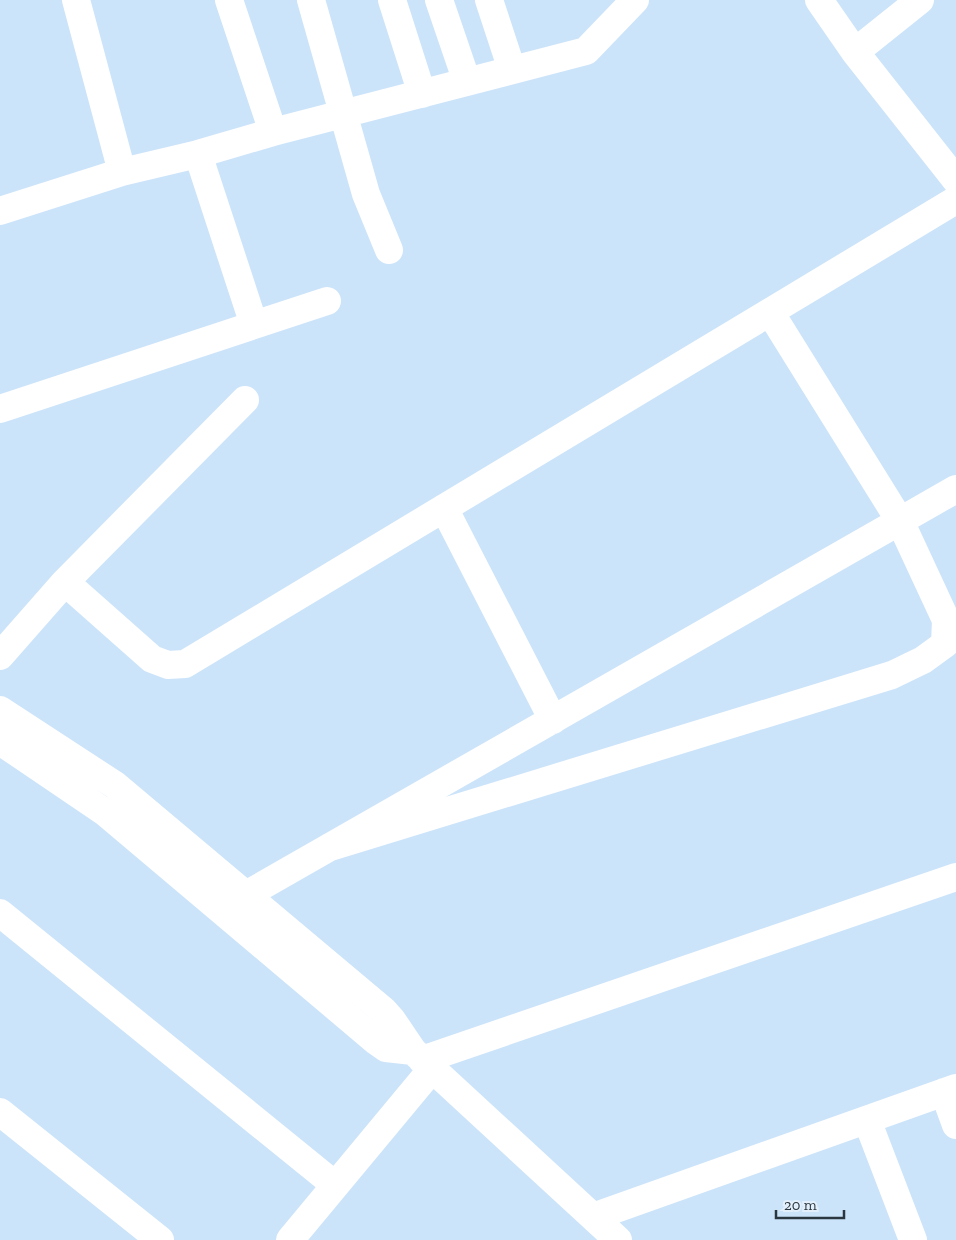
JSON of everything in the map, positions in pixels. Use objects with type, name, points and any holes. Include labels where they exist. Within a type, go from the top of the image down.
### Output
[{"type":"street","points":[[76,0],[122,172]]},
{"type":"street","points":[[229,0],[273,132]]},
{"type":"street","points":[[311,0],[366,194],[389,250]]},
{"type":"street","points":[[392,0],[422,94]]},
{"type":"street","points":[[439,0],[466,82]]},
{"type":"street","points":[[488,0],[512,70]]},
{"type":"street","points":[[0,211],[122,172],[198,154],[273,132],[586,51],[635,0]]},
{"type":"street","points":[[819,0],[855,52],[956,180]]},
{"type":"street","points":[[855,52],[920,0]]},
{"type":"street","points":[[198,154],[254,325]]},
{"type":"street","points":[[64,582],[152,659],[168,665],[185,664],[956,200]]},
{"type":"street","points":[[0,409],[328,301]]},
{"type":"street","points":[[330,847],[892,675],[924,660],[945,644],[946,620],[900,521],[770,312]]},
{"type":"street","points":[[0,656],[64,582],[245,400]]},
{"type":"street","points":[[223,911],[246,895],[956,489]]},
{"type":"street","points":[[444,508],[553,720]]},
{"type":"street","points":[[0,710],[115,785],[384,1011],[422,1060],[618,1240]]},
{"type":"street","points":[[0,741],[106,813],[376,1041],[386,1048],[422,1060]]},
{"type":"street","points":[[290,1240],[335,1185],[422,1060],[956,877]]},
{"type":"street","points":[[0,913],[335,1185]]},
{"type":"street","points":[[593,1217],[950,1090],[956,1125]]},
{"type":"street","points":[[0,1112],[160,1240]]},
{"type":"street","points":[[867,1120],[913,1240]]}]
